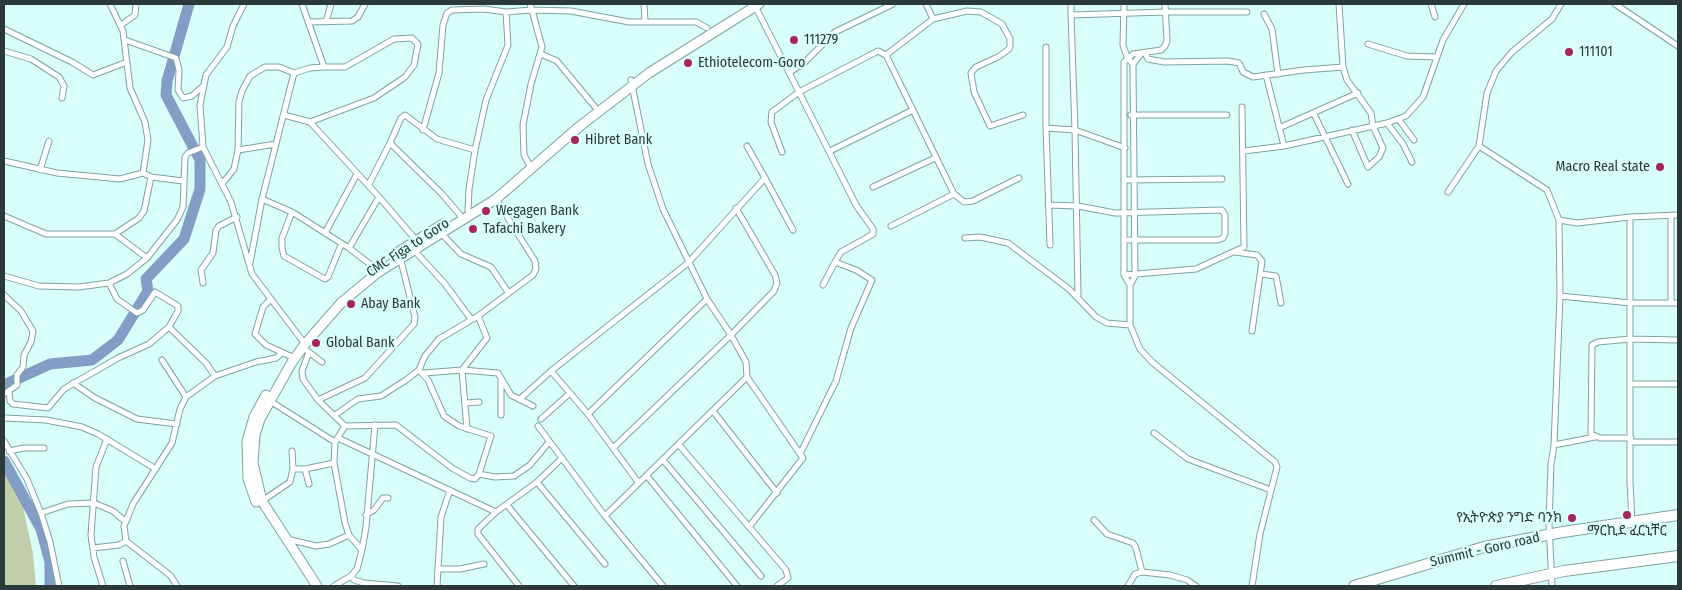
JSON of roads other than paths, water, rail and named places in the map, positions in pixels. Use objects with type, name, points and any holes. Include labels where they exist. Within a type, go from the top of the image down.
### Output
[{"type":"highway","name":"Summit - Goro road","points":[[1354,586],[1456,554],[1551,535],[1678,515]]},
{"type":"highway","points":[[1496,586],[1553,574],[1678,556]]},
{"type":"main road","name":"CMC Figa to Goro","points":[[311,586],[262,515],[251,491],[246,466],[247,441],[254,417],[288,357],[304,346],[335,302],[375,268],[415,245],[505,186],[595,107],[632,83],[707,28],[754,4]]},
{"type":"main road","points":[[304,346],[352,293],[415,245],[441,233],[496,199],[632,83],[754,4]]},
{"type":"main road","points":[[288,357],[255,435],[253,450],[254,473],[262,501],[317,586]]},
{"type":"street","points":[[110,4],[121,25],[125,40],[130,88],[145,122],[148,140],[143,172]]},
{"type":"street","points":[[121,25],[135,15],[136,4]]},
{"type":"street","points":[[244,4],[233,26],[227,47],[212,65],[204,85],[200,105],[204,147],[236,217],[252,274],[304,346],[322,362]]},
{"type":"street","points":[[302,4],[324,67]]},
{"type":"street","points":[[326,22],[331,4]]},
{"type":"street","points":[[308,22],[352,21],[363,11],[365,4]]},
{"type":"street","points":[[529,164],[524,155],[523,125],[531,84],[541,54],[541,40],[530,4]]},
{"type":"street","points":[[644,4],[645,21]]},
{"type":"street","points":[[754,4],[856,205],[873,229],[873,234],[841,252],[823,285]]},
{"type":"street","points":[[790,72],[804,63],[835,32],[893,4]]},
{"type":"street","points":[[926,4],[933,19]]},
{"type":"street","points":[[1071,4],[1078,206],[1078,296]]},
{"type":"street","points":[[1124,4],[1123,44],[1127,57],[1134,64]]},
{"type":"street","points":[[1130,285],[1124,275],[1124,62],[1127,57],[1161,50],[1165,46],[1167,41],[1165,4]]},
{"type":"street","points":[[1339,4],[1343,67],[1347,80],[1371,113],[1373,126],[1384,150],[1368,167],[1352,130]]},
{"type":"street","points":[[1431,4],[1435,17]]},
{"type":"street","points":[[1244,151],[1284,146],[1387,123],[1399,120],[1410,113],[1423,96],[1443,40],[1460,7],[1464,4]]},
{"type":"street","points":[[1448,192],[1478,146],[1480,125],[1491,79],[1512,52],[1552,19],[1561,4]]},
{"type":"street","points":[[1615,4],[1678,46]]},
{"type":"street","points":[[423,130],[439,73],[443,25],[447,13],[452,10],[484,6],[506,12],[532,10],[571,11],[629,22],[696,22],[707,28]]},
{"type":"street","points":[[886,55],[933,19],[967,10],[981,12],[1002,24],[1010,39],[1009,49],[976,67],[971,73],[971,79],[990,126],[1023,115]]},
{"type":"street","points":[[468,210],[469,189],[486,100],[508,45],[506,12]]},
{"type":"street","points":[[1071,15],[1247,12]]},
{"type":"street","points":[[1264,14],[1272,29],[1278,74]]},
{"type":"street","points":[[4,29],[72,62],[93,75],[127,62]]},
{"type":"street","points":[[222,184],[234,169],[238,150],[239,101],[250,76],[265,67],[279,67],[294,73],[310,68],[345,67],[394,38],[412,38],[418,44],[414,66],[405,77],[374,98],[310,122]]},
{"type":"street","points":[[125,40],[176,58],[179,70],[178,90],[183,98],[192,96],[204,85]]},
{"type":"street","points":[[1368,44],[1407,56],[1436,57]]},
{"type":"street","points":[[1046,47],[1046,128],[1050,245]]},
{"type":"street","points":[[4,51],[31,60],[59,77],[64,86],[62,98]]},
{"type":"street","points":[[782,152],[771,122],[772,112],[799,92],[874,52],[886,55],[954,194],[964,202],[973,200],[1019,178]]},
{"type":"street","points":[[1143,53],[1134,64],[1133,240],[1135,276],[1130,285],[1130,326],[1140,349],[1152,362],[1275,462],[1277,467],[1252,586]]},
{"type":"street","points":[[1143,53],[1148,58],[1164,62],[1228,61],[1238,63],[1246,75],[1253,77],[1343,67]]},
{"type":"street","points":[[541,54],[557,61],[595,107]]},
{"type":"street","points":[[250,266],[262,199],[284,115],[289,84],[294,73]]},
{"type":"street","points":[[1266,75],[1284,146]]},
{"type":"street","points":[[632,83],[648,164],[662,210],[688,263],[746,362],[747,377],[801,452],[802,461],[748,527]]},
{"type":"street","points":[[1279,128],[1358,93]]},
{"type":"street","points":[[1124,275],[1135,276],[1196,269],[1244,247],[1242,107]]},
{"type":"street","points":[[830,151],[913,110]]},
{"type":"street","points":[[1314,114],[1323,137],[1348,184]]},
{"type":"street","points":[[284,115],[310,122],[357,174],[369,184],[471,319]]},
{"type":"street","points":[[1125,115],[1227,115]]},
{"type":"street","points":[[369,184],[403,116],[411,118],[423,130],[449,143],[476,150]]},
{"type":"street","points":[[1399,120],[1414,140]]},
{"type":"street","points":[[1387,123],[1403,144],[1412,162]]},
{"type":"street","points":[[1046,128],[1075,130],[1125,148]]},
{"type":"street","points":[[40,170],[49,141]]},
{"type":"street","points":[[390,143],[442,194],[460,215]]},
{"type":"street","points":[[238,150],[276,144]]},
{"type":"street","points":[[747,146],[793,230]]},
{"type":"street","points":[[1478,146],[1547,190],[1559,216],[1560,296],[1554,445],[1550,492],[1552,586]]},
{"type":"street","points":[[4,283],[6,277],[39,286],[79,286],[109,283],[127,274],[147,258],[177,220],[183,207],[185,157],[188,153],[204,147]]},
{"type":"street","points":[[873,187],[935,158]]},
{"type":"street","points":[[4,160],[40,170],[108,179],[120,179],[143,172],[151,177],[183,181]]},
{"type":"street","points":[[324,233],[357,174]]},
{"type":"street","points":[[4,216],[46,234],[115,234],[138,218],[144,211],[151,177]]},
{"type":"street","points":[[520,399],[551,371],[688,263],[765,178]]},
{"type":"street","points":[[1124,180],[1222,179]]},
{"type":"street","points":[[891,226],[954,194]]},
{"type":"street","points":[[349,248],[379,197]]},
{"type":"street","points":[[262,199],[292,212],[349,248],[375,268]]},
{"type":"street","points":[[304,346],[302,376],[318,400],[345,426],[396,424],[452,468],[475,479],[479,474],[491,439],[488,434],[454,424],[444,416],[422,372],[425,356],[439,339],[478,316],[533,275],[536,269],[535,261],[496,199]]},
{"type":"street","points":[[1048,205],[1078,206],[1115,212],[1222,210],[1226,215],[1225,234],[1223,238],[1218,240],[1125,240]]},
{"type":"street","points":[[613,448],[774,291],[777,283],[776,276],[736,208]]},
{"type":"street","points":[[292,212],[282,238],[284,256],[325,279],[328,277],[342,244]]},
{"type":"street","points":[[1671,215],[1671,303]]},
{"type":"street","points":[[1559,220],[1577,223],[1630,216],[1678,215]]},
{"type":"street","points":[[1630,216],[1632,521]]},
{"type":"street","points":[[203,283],[201,270],[213,253],[216,230],[219,226],[236,217]]},
{"type":"street","points":[[441,233],[450,245],[461,254],[491,267],[508,292]]},
{"type":"street","points":[[115,234],[147,258]]},
{"type":"street","points":[[965,238],[980,237],[1008,243],[1078,296],[1096,317],[1107,323],[1130,326]]},
{"type":"street","points":[[1234,252],[1260,257],[1261,274],[1252,331]]},
{"type":"street","points":[[318,400],[365,378],[414,324],[415,317],[400,257]]},
{"type":"street","points":[[801,452],[836,381],[851,328],[872,280],[856,270],[835,262]]},
{"type":"street","points":[[1261,274],[1276,276],[1281,303]]},
{"type":"street","points":[[4,295],[21,311],[33,332],[31,342],[24,355],[23,367],[17,376],[18,384],[6,393],[13,404],[46,409],[58,394],[72,383],[149,344],[169,327],[178,311],[178,306],[155,292],[142,310],[137,313],[130,310],[117,299],[109,283]]},
{"type":"street","points":[[1560,296],[1631,303],[1678,303]]},
{"type":"street","points":[[588,414],[708,299]]},
{"type":"street","points":[[271,300],[262,307],[255,334],[266,345],[288,357]]},
{"type":"street","points":[[467,429],[462,370],[486,338],[478,316]]},
{"type":"street","points":[[169,327],[206,363],[215,376]]},
{"type":"street","points":[[1595,436],[1591,434],[1590,427],[1592,345],[1598,342],[1630,340],[1678,340]]},
{"type":"street","points":[[177,586],[172,576],[126,541],[123,531],[133,504],[172,443],[180,409],[186,397],[215,376],[256,362],[288,357]]},
{"type":"street","points":[[162,360],[186,397]]},
{"type":"street","points":[[335,415],[358,399],[381,396],[422,372],[462,370],[498,373],[512,395],[533,406]]},
{"type":"street","points":[[551,371],[588,414],[638,482]]},
{"type":"street","points":[[605,516],[747,377]]},
{"type":"street","points":[[500,415],[501,380]]},
{"type":"street","points":[[72,383],[95,398],[138,419],[178,424]]},
{"type":"street","points":[[1631,384],[1678,384]]},
{"type":"street","points":[[541,419],[570,393]]},
{"type":"street","points":[[270,400],[337,440],[496,512]]},
{"type":"street","points":[[466,403],[479,402]]},
{"type":"street","points":[[713,411],[777,492]]},
{"type":"street","points":[[4,418],[61,422],[90,430],[156,469]]},
{"type":"street","points":[[334,586],[351,576],[359,563],[375,425]]},
{"type":"street","points":[[345,426],[337,440],[334,463],[349,535],[362,550]]},
{"type":"street","points":[[538,426],[605,516],[663,586]]},
{"type":"street","points":[[1154,433],[1176,452],[1188,459],[1271,490]]},
{"type":"street","points":[[1554,445],[1595,436],[1678,442]]},
{"type":"street","points":[[103,586],[91,535],[96,466],[107,439]]},
{"type":"street","points":[[4,441],[27,479],[41,513],[50,542],[58,586]]},
{"type":"street","points":[[479,474],[495,477],[514,476],[537,458],[549,442]]},
{"type":"street","points":[[679,445],[788,574],[788,578],[776,586]]},
{"type":"street","points":[[9,451],[24,448],[44,448]]},
{"type":"street","points":[[262,501],[290,482],[293,469],[292,451]]},
{"type":"street","points":[[519,586],[478,534],[478,529],[496,512],[537,482],[561,459]]},
{"type":"street","points":[[663,460],[761,576]]},
{"type":"street","points":[[293,469],[305,469],[334,463]]},
{"type":"street","points":[[305,469],[309,484]]},
{"type":"street","points":[[647,476],[737,586]]},
{"type":"street","points":[[537,482],[605,564]]},
{"type":"street","points":[[437,586],[441,517],[450,490]]},
{"type":"street","points":[[366,515],[374,510],[383,498],[388,498]]},
{"type":"street","points":[[41,513],[68,504],[94,503],[126,522]]},
{"type":"street","points":[[507,505],[574,586]]},
{"type":"street","points":[[1094,520],[1107,534],[1133,543],[1142,572]]},
{"type":"street","points":[[286,539],[323,546],[349,535]]},
{"type":"street","points":[[93,548],[119,545],[126,541]]},
{"type":"street","points":[[123,561],[130,586]]},
{"type":"street","points":[[438,569],[460,569],[484,564]]},
{"type":"street","points":[[1128,586],[1135,574],[1142,572],[1170,575],[1187,580],[1196,586]]},
{"type":"street","points":[[351,576],[354,580],[364,583],[398,586]]},
{"type":"waterway","points":[[4,385],[50,364],[92,360],[118,340],[148,291],[146,279],[184,239],[200,189],[200,160],[166,95],[167,81],[189,4]]},
{"type":"waterway","points":[[4,461],[41,529],[50,562],[50,586]]},
{"type":"place","name":"111279","points":[[794,40]]},
{"type":"place","name":"111101","points":[[1569,52]]},
{"type":"place","name":"Ethiotelecom-Goro","points":[[688,63]]},
{"type":"place","name":"Hibret Bank","points":[[575,140]]},
{"type":"place","name":"Macro Real state","points":[[1660,167]]},
{"type":"place","name":"Wegagen Bank","points":[[486,211]]},
{"type":"place","name":"Tafachi Bakery","points":[[473,229]]},
{"type":"place","name":"Abay Bank","points":[[351,304]]},
{"type":"place","name":"Global Bank","points":[[316,343]]},
{"type":"place","name":"ማርኪደ ፈርኒቸር","points":[[1627,515]]},
{"type":"place","name":"የኢትዮጵያ ንግድ ባንክ","points":[[1572,518]]}]
